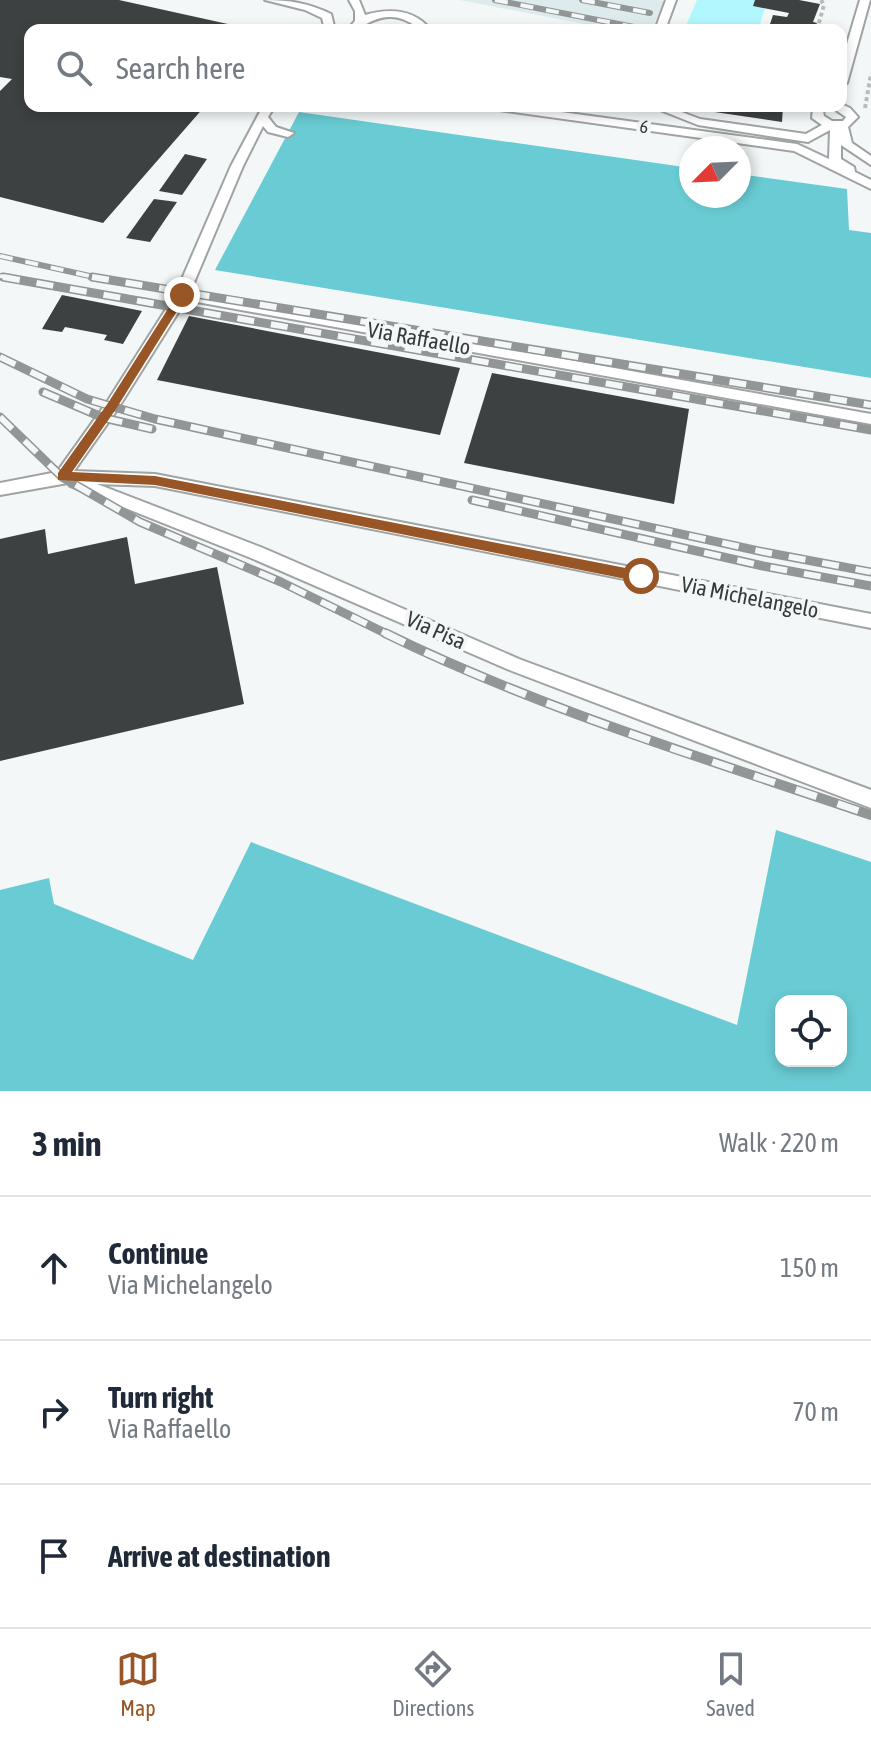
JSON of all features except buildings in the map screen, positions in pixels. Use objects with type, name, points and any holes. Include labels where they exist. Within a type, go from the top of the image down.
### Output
[{"type":"lane","points":[[270,0],[308,7],[327,16],[329,24]]},
{"type":"lane","points":[[354,0],[360,11],[357,24]]},
{"type":"lane","points":[[387,0],[418,24]]},
{"type":"lane","points":[[662,24],[671,0]]},
{"type":"lane","points":[[847,62],[865,0]]},
{"type":"lane","points":[[361,24],[382,15],[407,16]]},
{"type":"lane","points":[[672,112],[698,122],[808,138],[852,117],[847,111]]},
{"type":"lane","points":[[265,112],[272,130],[288,133]]},
{"type":"lane","points":[[0,489],[62,477],[112,406],[182,295],[237,166],[265,112]]},
{"type":"lane","name":"6","points":[[536,112],[797,148],[871,184]]},
{"type":"lane","points":[[816,112],[818,118],[836,125],[847,145],[871,161]]},
{"type":"lane","points":[[836,125],[835,160],[871,184]]},
{"type":"lane","name":"Via Raffaello","points":[[182,295],[871,419]]},
{"type":"lane","name":"Via Michelangelo","points":[[62,477],[155,480],[871,621]]},
{"type":"lane","name":"Via Pisa","points":[[62,477],[257,553],[513,664],[871,799]]},
{"type":"path","points":[[819,24],[824,5],[821,0]]},
{"type":"path","points":[[869,81],[871,74]]},
{"type":"shaded area","points":[[460,0],[665,1],[654,24],[584,24]]},
{"type":"shaded area","points":[[697,0],[755,0],[753,6],[765,8],[760,24],[687,24]]},
{"type":"shaded area","points":[[299,112],[679,166],[679,208],[751,208],[751,176],[847,189],[849,230],[871,233],[871,378],[215,270]]},
{"type":"shaded area","points":[[776,830],[871,862],[871,1091],[0,1091],[0,890],[49,878],[54,904],[193,960],[251,842],[737,1025]]},
{"type":"railway","points":[[495,0],[618,24]]},
{"type":"railway","points":[[582,0],[650,13]]},
{"type":"railway","points":[[0,256],[100,278]]},
{"type":"railway","points":[[0,276],[15,279]]},
{"type":"railway","points":[[3,277],[871,430]]},
{"type":"railway","points":[[92,277],[100,278]]},
{"type":"railway","points":[[100,278],[871,405]]},
{"type":"railway","points":[[0,357],[87,399],[155,419],[764,552],[871,572]]},
{"type":"railway","points":[[43,392],[104,418],[152,429]]},
{"type":"railway","points":[[0,417],[62,477],[140,522],[281,582],[389,635]]},
{"type":"railway","points":[[472,500],[763,566],[871,586]]},
{"type":"railway","points":[[385,633],[503,686],[564,709],[871,815]]},
{"type":"route","points":[[182,295],[112,406],[62,477],[155,480],[641,576]]}]
